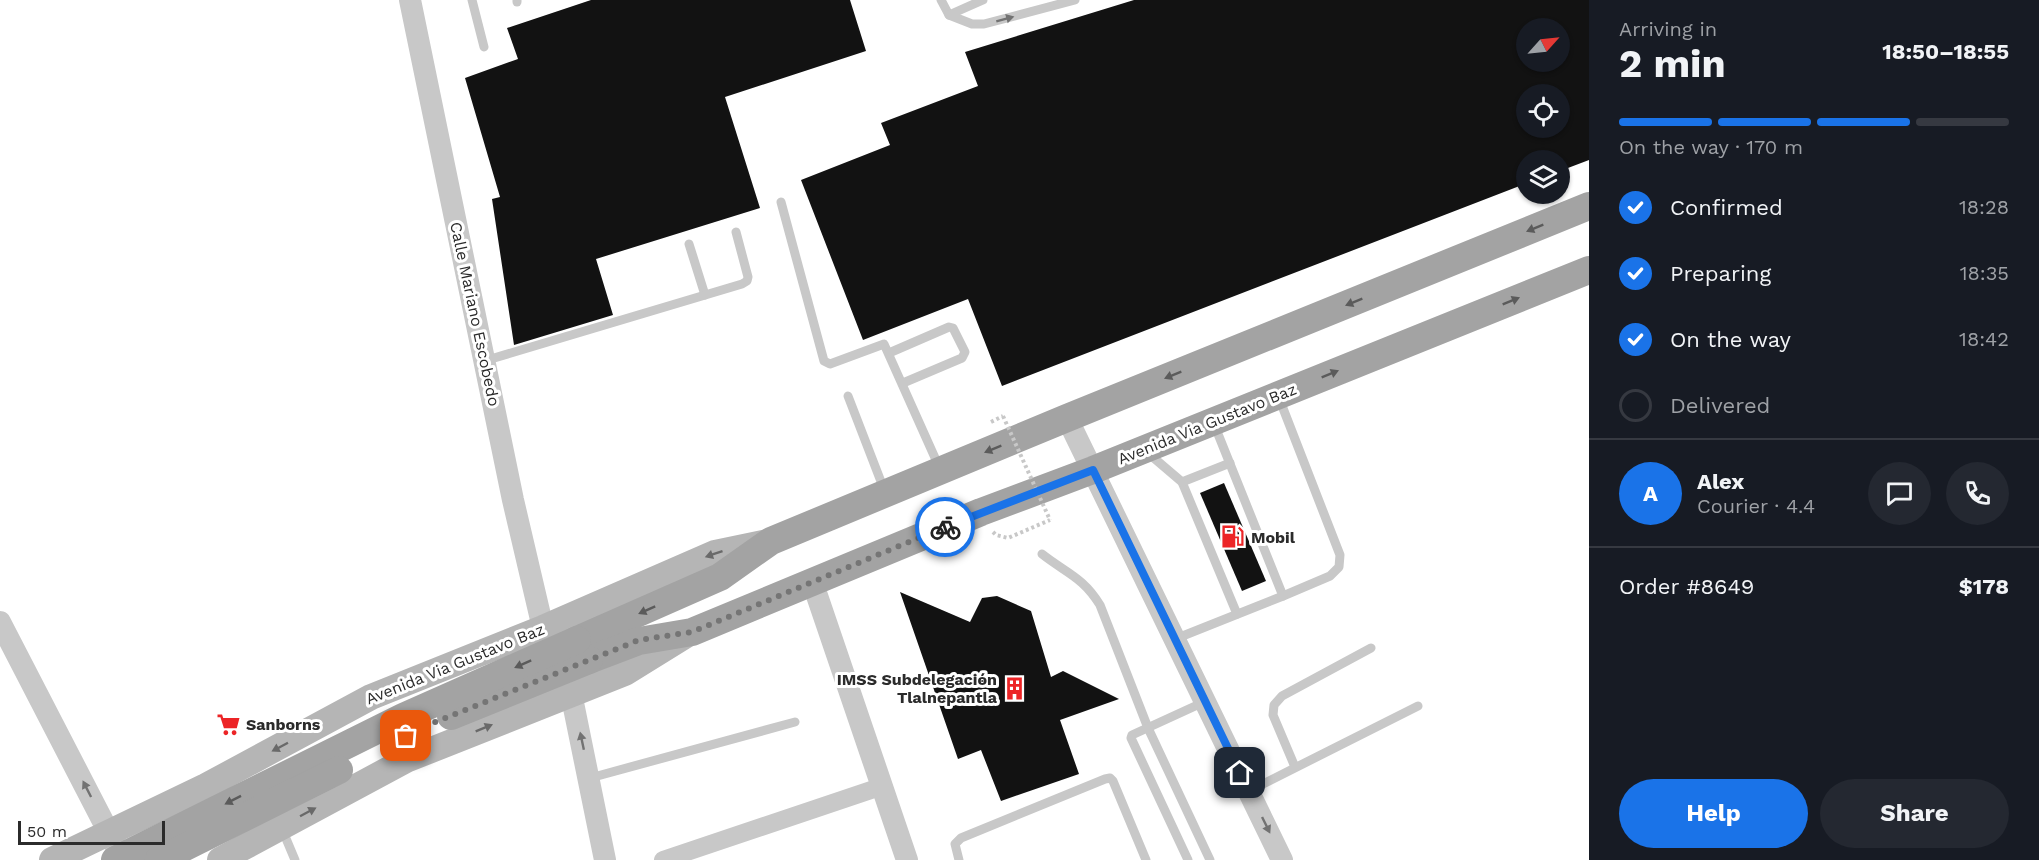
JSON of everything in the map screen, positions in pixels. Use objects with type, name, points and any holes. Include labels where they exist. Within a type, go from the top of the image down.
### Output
[{"type":"main road","name":"Avenida Via Gustavo Baz","points":[[112,846],[206,786],[371,697],[543,628],[715,553],[771,541],[1589,206]]},
{"type":"main road","name":"Avenida Via Gustavo Baz","points":[[226,857],[405,760],[625,673],[692,632],[981,512],[1214,422],[1589,270]]},
{"type":"main road","name":"Avenida Via Gustavo Baz","points":[[159,860],[583,650],[720,577],[771,541]]},
{"type":"main road","name":"Avenida Via Gustavo Baz","points":[[52,860],[112,846],[403,717],[583,650],[692,632]]},
{"type":"main road","points":[[206,786],[198,796],[200,820],[206,833],[226,857]]},
{"type":"street","name":"Calle Mariano Escobedo","points":[[410,0],[513,500],[543,628]]},
{"type":"street","points":[[1067,418],[1282,860]]},
{"type":"street","points":[[812,581],[907,860]]},
{"type":"street","points":[[0,622],[112,846],[123,860]]},
{"type":"street","points":[[571,693],[605,860]]},
{"type":"street","points":[[663,860],[704,850],[883,786]]},
{"type":"lane","points":[[472,0],[484,47]]},
{"type":"lane","points":[[941,0],[949,15],[972,24],[984,24],[1075,0]]},
{"type":"lane","points":[[949,15],[983,0]]},
{"type":"lane","points":[[781,202],[824,361],[830,364],[884,344],[940,471]]},
{"type":"lane","points":[[484,361],[742,284],[747,281],[748,277],[736,232]]},
{"type":"lane","points":[[689,244],[705,295]]},
{"type":"lane","points":[[889,353],[949,327],[956,331],[965,356],[903,383]]},
{"type":"lane","points":[[1175,639],[1330,576],[1339,567],[1340,555],[1278,395]]},
{"type":"lane","points":[[848,396],[886,494]]},
{"type":"lane","points":[[1214,422],[1283,596]]},
{"type":"lane","points":[[1143,450],[1182,482],[1237,614]]},
{"type":"lane","points":[[1182,482],[1230,463]]},
{"type":"lane","points":[[1042,554],[1079,578],[1096,598],[1148,728],[1210,860]]},
{"type":"lane","points":[[1295,767],[1273,715],[1274,705],[1282,696],[1371,648]]},
{"type":"lane","points":[[1188,860],[1131,742],[1132,735],[1206,701]]},
{"type":"lane","points":[[1249,790],[1418,706]]},
{"type":"lane","points":[[590,778],[795,722]]},
{"type":"lane","points":[[958,860],[956,844],[961,838],[1110,778],[1146,860]]},
{"type":"lane","points":[[282,827],[295,860]]},
{"type":"path","points":[[1003,416],[1050,520],[1008,538]]},
{"type":"building","points":[[591,0],[850,0],[866,51],[725,97],[760,208],[596,259],[613,315],[514,345],[492,199],[500,197],[465,78],[518,59],[507,28]]},
{"type":"building","points":[[1134,0],[1589,0],[1589,160],[1570,167],[1570,150],[1516,150],[1516,187],[1002,386],[968,299],[863,340],[801,180],[890,145],[881,123],[978,86],[965,52]]},
{"type":"building","name":"Mobil","points":[[1224,483],[1266,581],[1242,591],[1200,493]]},
{"type":"building","name":"IMSS Subdelegación Tlalnepantla","points":[[900,592],[970,622],[982,598],[997,596],[1031,611],[1051,677],[1063,671],[1119,699],[1060,720],[1079,774],[1001,801],[981,750],[958,759]]},
{"type":"way so far","points":[[406,736],[639,640],[692,632],[945,527]]},
{"type":"place","name":"Mobil","points":[[1233,537]]},
{"type":"place","name":"IMSS Subdelegación Tlalnepantla","points":[[1015,688]]},
{"type":"place","name":"Sanborns","points":[[228,724]]},
{"type":"route","points":[[945,527],[1093,470],[1240,773]]}]
